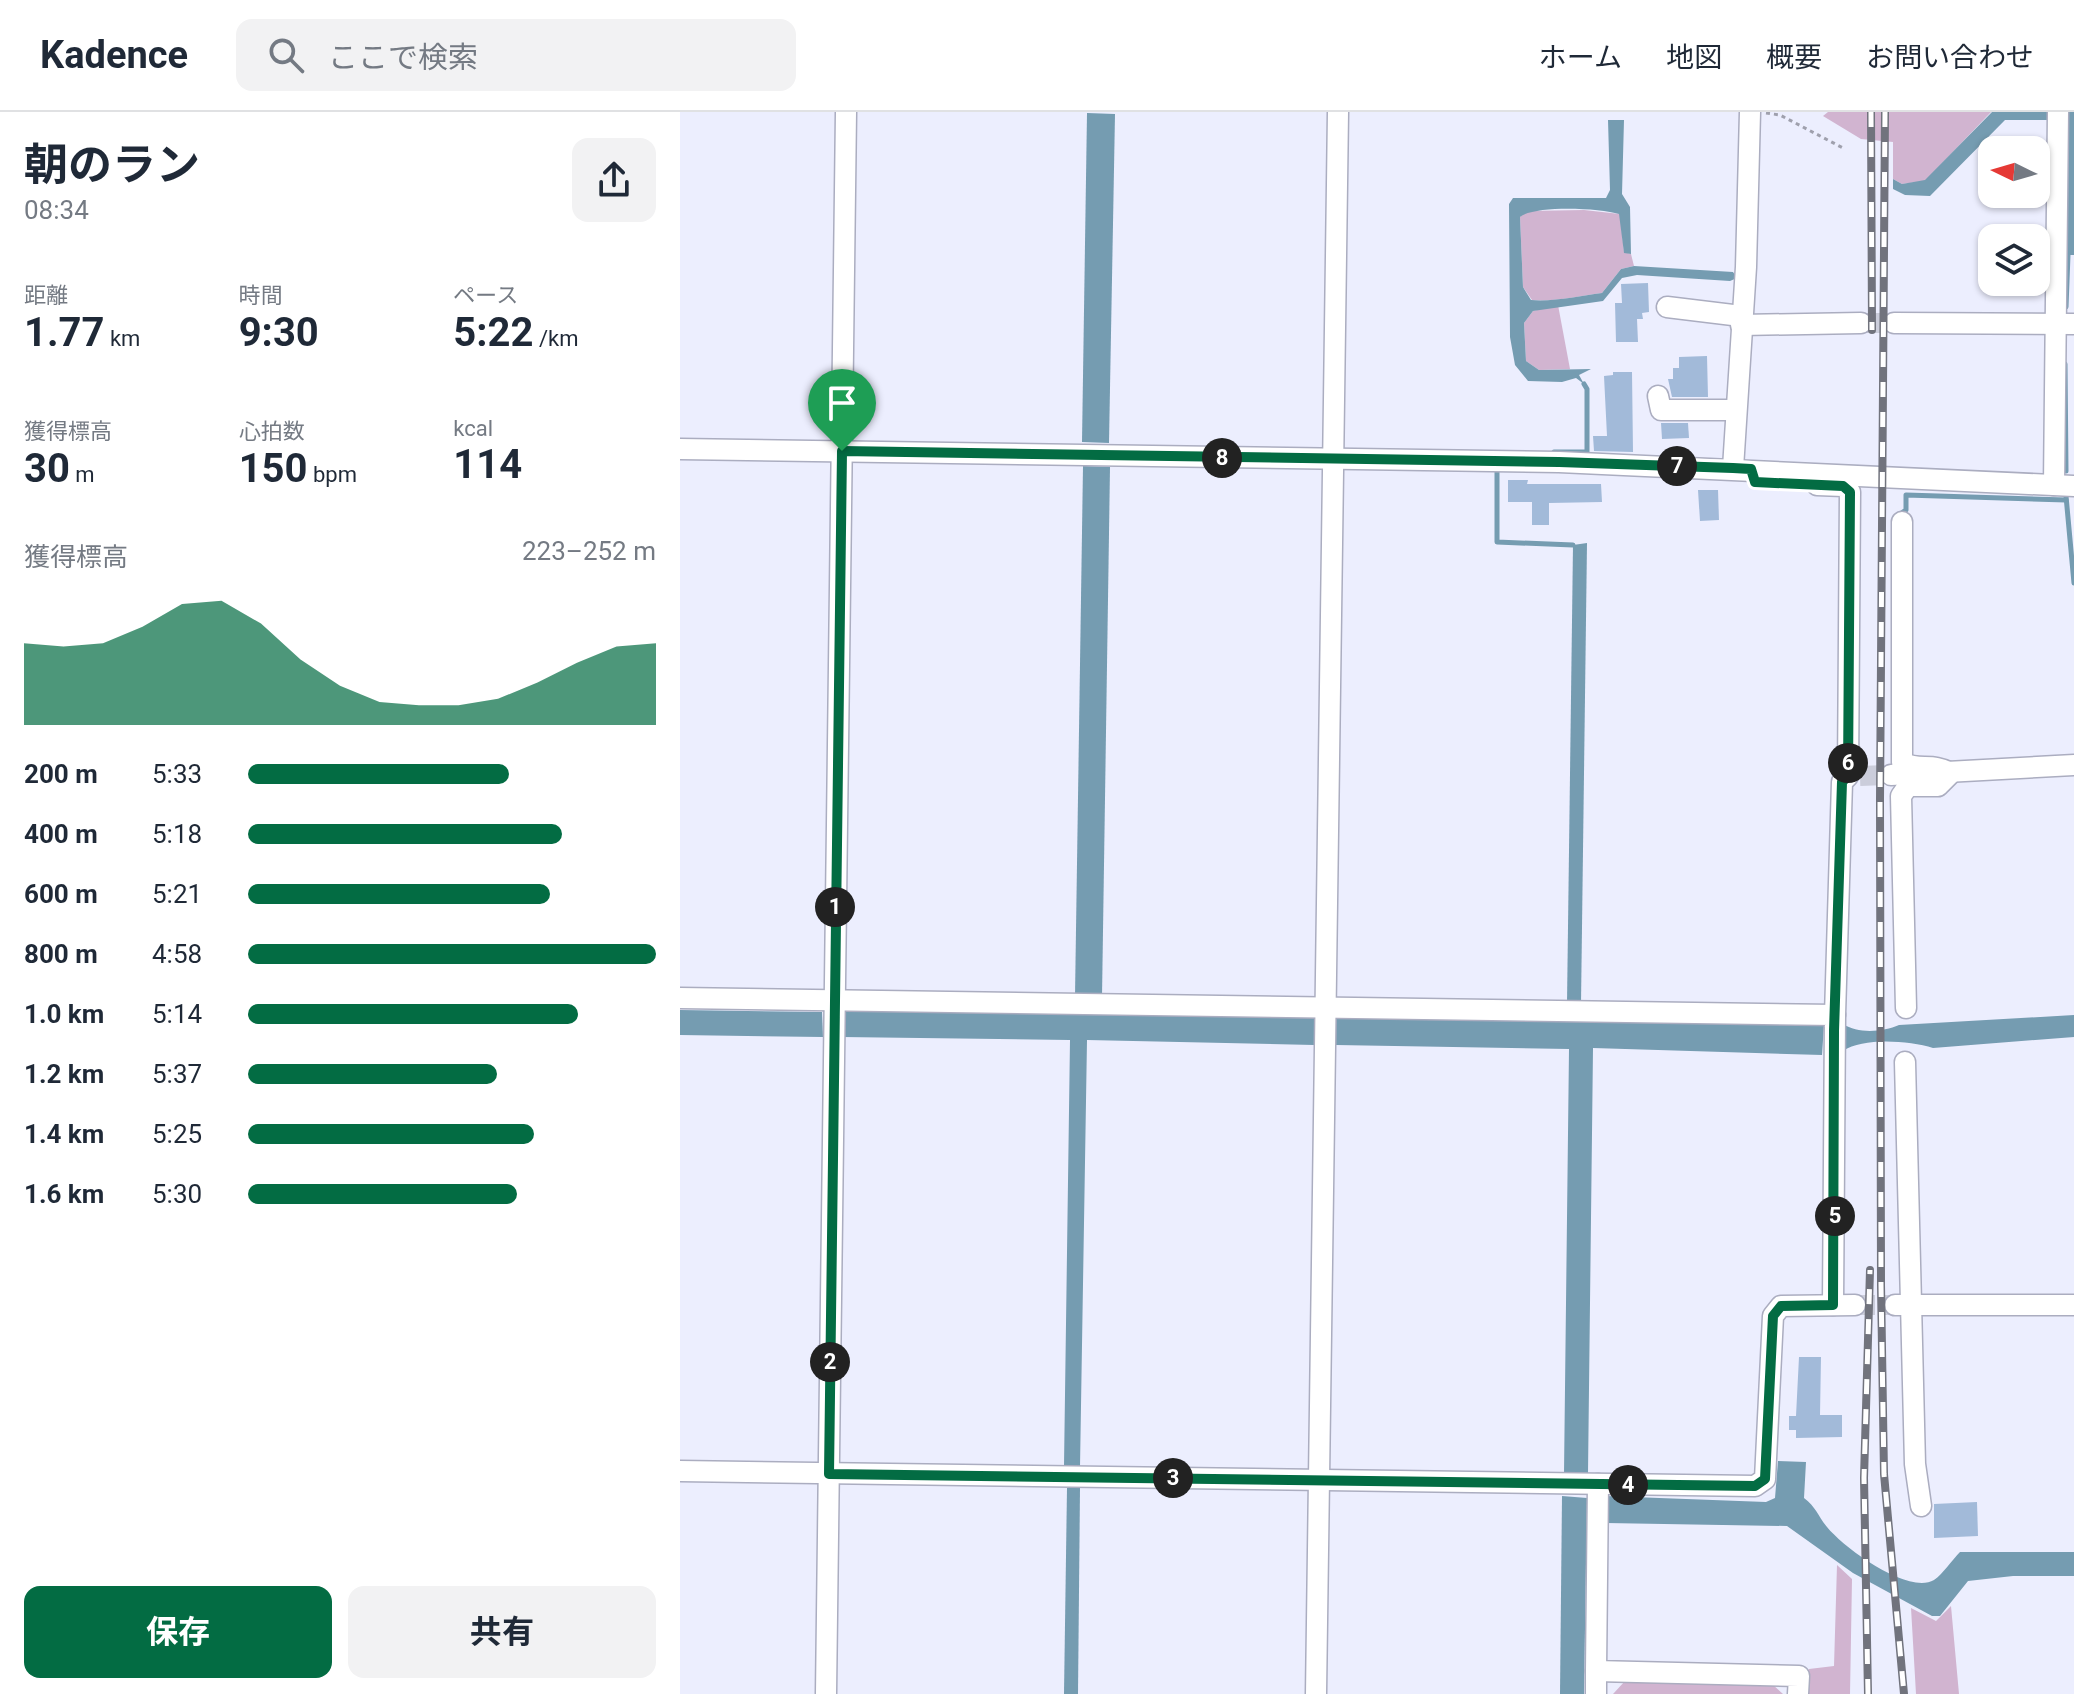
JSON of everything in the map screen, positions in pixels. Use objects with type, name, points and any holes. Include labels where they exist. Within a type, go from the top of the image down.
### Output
[{"type":"street","points":[[826,1694],[846,112]]},
{"type":"street","points":[[1316,1694],[1338,112]]},
{"type":"street","points":[[1752,112],[1746,267],[1735,410],[1742,469],[1755,482],[1843,486],[1850,492],[1854,776],[1842,782],[1834,1030],[1833,1305]]},
{"type":"street","points":[[680,449],[1559,462],[2064,486],[2065,324],[2058,112]]},
{"type":"street","points":[[1667,307],[1741,320],[1861,323]]},
{"type":"street","points":[[1894,323],[2065,324]]},
{"type":"street","points":[[1658,396],[1661,410],[1735,410]]},
{"type":"street","points":[[1902,522],[1902,762],[1910,767],[1938,766],[1951,773]]},
{"type":"street","points":[[1891,775],[2074,765]]},
{"type":"street","points":[[1906,1008],[1901,796],[1908,786],[1938,786],[1951,773]]},
{"type":"street","points":[[680,998],[833,1016],[1325,1008],[1834,1030]]},
{"type":"street","points":[[1905,1062],[1902,1305],[1921,1506]]},
{"type":"street","points":[[680,1471],[1321,1480],[1588,1495],[1755,1486],[1765,1479],[1773,1316],[1781,1306],[1855,1305]]},
{"type":"street","points":[[1902,1305],[2074,1305]]},
{"type":"street","points":[[1588,1495],[1596,1694]]},
{"type":"street","points":[[1596,1671],[1799,1676],[1798,1694]]},
{"type":"path","points":[[1752,112],[1780,115],[1843,148]]},
{"type":"shaded area","points":[[1828,112],[1991,112],[1925,181],[1902,184],[1893,179],[1893,142],[1861,139],[1823,116]]},
{"type":"shaded area","points":[[1584,210],[1620,214],[1624,252],[1631,254],[1634,266],[1621,269],[1602,293],[1532,300],[1523,287],[1520,217],[1527,211]]},
{"type":"shaded area","points":[[1558,305],[1570,369],[1539,370],[1526,361],[1524,323],[1533,311]]},
{"type":"shaded area","points":[[1837,1565],[1852,1579],[1850,1694],[1797,1694],[1809,1669],[1834,1666]]},
{"type":"shaded area","points":[[1951,1606],[1959,1694],[1916,1694],[1911,1608],[1936,1621]]},
{"type":"shaded area","points":[[1625,1681],[1772,1684],[1783,1694],[1613,1694]]},
{"type":"water","points":[[1992,112],[2048,112],[2048,120],[2005,120],[1989,136],[1978,136],[1978,147],[1930,196],[1905,195],[1893,189],[1893,179],[1902,184],[1925,180]]},
{"type":"water","points":[[2067,112],[2074,112],[2074,255],[2068,255]]},
{"type":"water","points":[[1087,113],[1115,114],[1109,443],[1082,442]]},
{"type":"water","points":[[1608,120],[1624,120],[1622,194],[1630,207],[1631,254],[1624,253],[1619,214],[1568,209],[1527,213],[1520,217],[1523,287],[1531,300],[1602,293],[1621,269],[1634,266],[1733,272],[1737,278],[1730,281],[1637,275],[1622,278],[1603,301],[1533,311],[1524,323],[1526,361],[1539,370],[1591,369],[1579,375],[1584,384],[1576,378],[1562,382],[1528,381],[1515,365],[1510,337],[1509,204],[1513,198],[1606,198],[1610,190]]},
{"type":"water","points":[[1083,466],[1110,467],[1102,997],[1075,996]]},
{"type":"water","points":[[1587,543],[1581,1004],[1567,1004],[1573,545]]},
{"type":"water","points":[[680,1010],[822,1012],[823,1037],[680,1035]]},
{"type":"water","points":[[844,1011],[1314,1017],[1314,1045],[1087,1040],[1080,1467],[1064,1466],[1070,1040],[842,1037]]},
{"type":"water","points":[[2074,1015],[2074,1037],[1933,1048],[1900,1042],[1874,1042],[1843,1051],[1843,1024],[1871,1031],[1899,1025]]},
{"type":"water","points":[[1336,1017],[1824,1025],[1822,1055],[1593,1048],[1588,1473],[1564,1473],[1569,1049],[1336,1045]]},
{"type":"water","points":[[1778,1461],[1806,1462],[1804,1498],[1835,1536],[1861,1557],[1893,1575],[1923,1583],[1934,1580],[1960,1552],[2074,1552],[2074,1576],[2013,1576],[1968,1581],[1940,1616],[1932,1616],[1853,1573],[1787,1526],[1606,1523],[1606,1496],[1766,1502],[1775,1498]]},
{"type":"water","points":[[1067,1488],[1080,1488],[1078,1694],[1064,1694]]},
{"type":"water","points":[[1562,1496],[1587,1498],[1584,1694],[1560,1694]]},
{"type":"building","points":[[1648,283],[1649,312],[1642,313],[1643,319],[1637,319],[1638,342],[1616,342],[1615,303],[1622,303],[1621,284]]},
{"type":"building","points":[[1707,356],[1708,397],[1672,397],[1668,379],[1673,379],[1673,368],[1679,368],[1679,357]]},
{"type":"building","points":[[1613,372],[1632,372],[1633,452],[1594,451],[1593,436],[1607,436],[1604,376],[1613,375]]},
{"type":"building","points":[[1661,423],[1688,423],[1689,438],[1662,439]]},
{"type":"building","points":[[1508,480],[1528,480],[1527,484],[1601,484],[1602,502],[1549,503],[1549,525],[1532,525],[1532,502],[1508,502]]},
{"type":"building","points":[[1698,490],[1718,490],[1719,520],[1700,521]]},
{"type":"building","points":[[1799,1357],[1821,1357],[1820,1415],[1842,1415],[1842,1437],[1796,1438],[1796,1430],[1789,1430],[1789,1416],[1796,1416]]},
{"type":"building","points":[[1977,1502],[1978,1536],[1934,1538],[1934,1504]]},
{"type":"waterway","points":[[2066,307],[2068,255]]},
{"type":"waterway","points":[[2065,364],[2066,471]]},
{"type":"waterway","points":[[1554,452],[1587,452],[1587,389],[1584,384]]},
{"type":"waterway","points":[[1497,472],[1497,542],[1573,545]]},
{"type":"waterway","points":[[1900,514],[1906,510],[1906,495],[2066,500]]},
{"type":"waterway","points":[[2066,496],[2074,583]]},
{"type":"tunnel","points":[[1861,323],[1894,323]]},
{"type":"tunnel","points":[[1860,776],[1891,775]]},
{"type":"tunnel","points":[[1855,1305],[1895,1305]]},
{"type":"railway","points":[[1871,112],[1872,330]]},
{"type":"railway","points":[[1885,112],[1880,800],[1881,1285],[1884,1474],[1904,1694]]},
{"type":"railway","points":[[1868,1694],[1864,1478],[1870,1270]]},
{"type":"route","points":[[842,451],[1559,462],[1733,468],[1751,469],[1755,482],[1843,486],[1850,492],[1848,776],[1842,782],[1834,1031],[1837,1105],[1833,1305],[1781,1306],[1773,1316],[1765,1479],[1755,1486],[829,1474],[842,451]]}]
